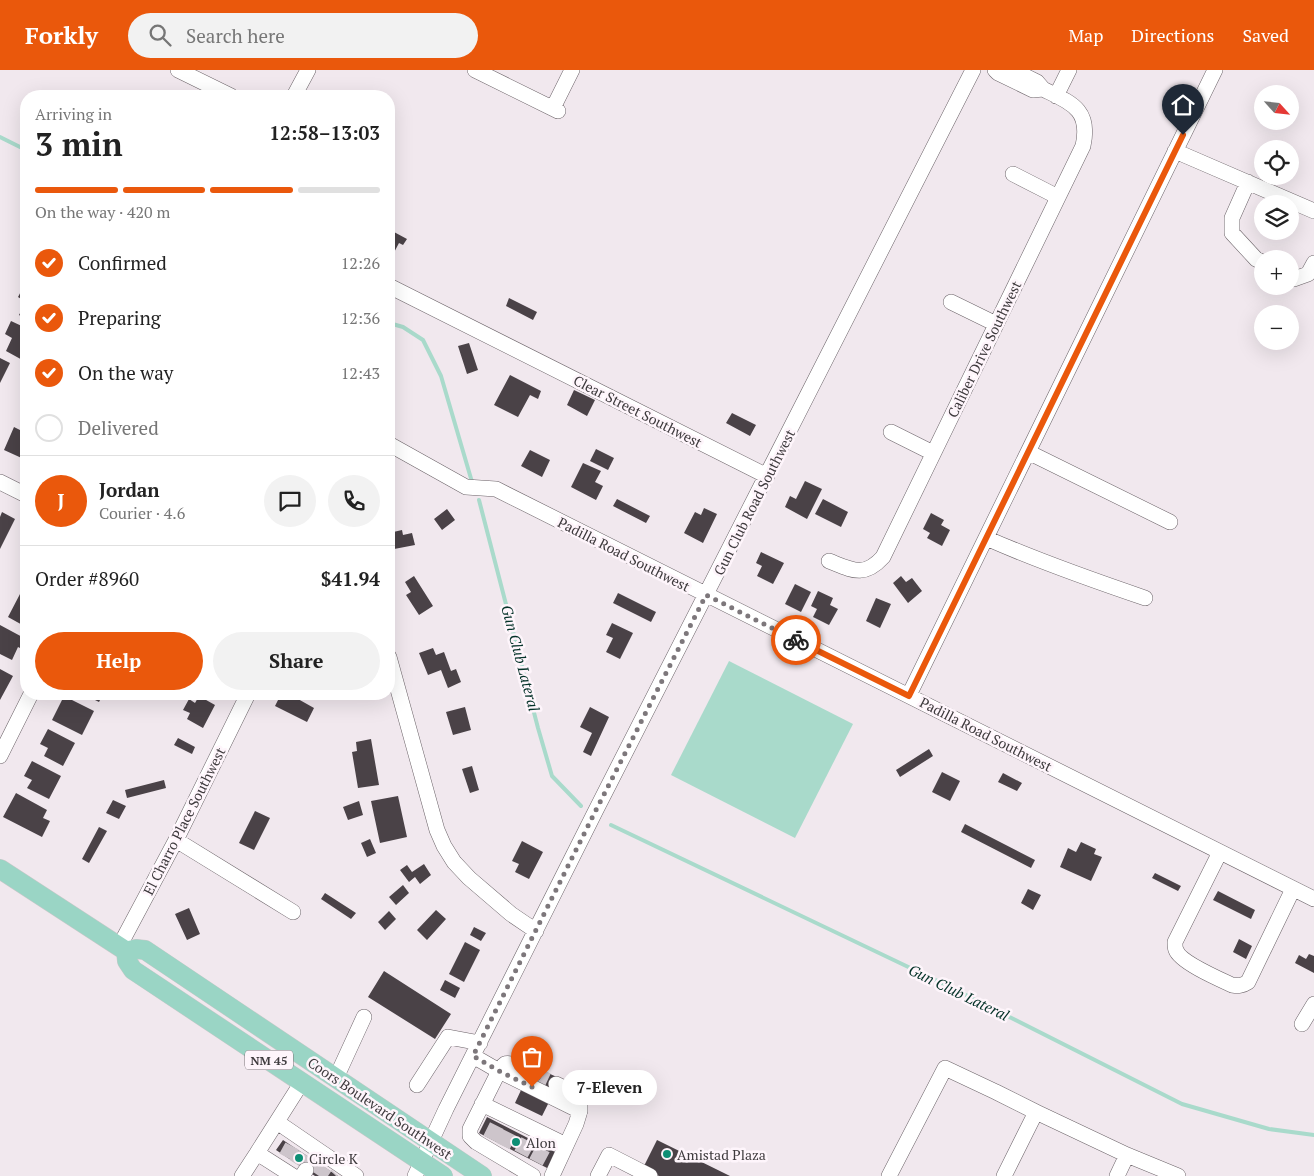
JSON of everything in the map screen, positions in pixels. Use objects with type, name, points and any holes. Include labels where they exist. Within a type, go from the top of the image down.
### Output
[{"type":"main road","name":"Coors Boulevard Southwest","points":[[0,869],[123,949],[145,950],[482,1176]]},
{"type":"main road","name":"Coors Boulevard Southwest","points":[[123,949],[127,961],[133,970],[302,1082],[418,1169],[443,1176]]},
{"type":"street","points":[[178,70],[219,90]]},
{"type":"street","points":[[297,90],[308,70]]},
{"type":"street","points":[[479,71],[556,110],[572,70]]},
{"type":"street","name":"Gun Club Road Southwest","points":[[418,1169],[596,810],[974,70]]},
{"type":"street","name":"Caliber Drive Southwest","points":[[995,70],[1034,90],[1050,92]]},
{"type":"street","name":"Caliber Drive Southwest","points":[[829,561],[853,570],[869,569],[883,556],[1083,146],[1086,135],[1082,114],[1037,82],[1013,70]]},
{"type":"street","points":[[1050,92],[1069,70]]},
{"type":"street","points":[[909,696],[1215,70]]},
{"type":"street","points":[[1175,151],[1314,211]]},
{"type":"street","points":[[1013,174],[1058,197]]},
{"type":"street","points":[[1248,182],[1232,218],[1232,233],[1254,257]]},
{"type":"street","points":[[1299,277],[1308,274],[1314,263]]},
{"type":"street","name":"Clear Street Southwest","points":[[395,289],[767,476]]},
{"type":"street","points":[[951,302],[996,324]]},
{"type":"street","points":[[891,432],[933,453]]},
{"type":"street","name":"Padilla Road Southwest","points":[[395,447],[466,487],[496,489],[1314,899]]},
{"type":"street","points":[[1028,452],[1170,522]]},
{"type":"street","points":[[0,482],[20,492]]},
{"type":"street","points":[[986,538],[1092,580],[1145,598]]},
{"type":"street","points":[[395,679],[437,830],[444,846],[454,862],[469,878],[511,914],[536,931]]},
{"type":"street","points":[[0,756],[6,727],[26,700]]},
{"type":"street","name":"El Charro Place Southwest","points":[[123,949],[245,700]]},
{"type":"street","points":[[176,840],[294,912]]},
{"type":"street","points":[[1220,852],[1175,942],[1176,950],[1180,956],[1232,985],[1238,986],[1248,982],[1294,889]]},
{"type":"street","points":[[1302,1024],[1314,1004]]},
{"type":"street","points":[[336,1078],[364,1018]]},
{"type":"street","points":[[417,1085],[448,1037],[476,1049],[499,1071],[580,1110]]},
{"type":"street","points":[[533,1171],[518,1160],[494,1147],[476,1142],[470,1136],[470,1130],[499,1071],[505,1064],[516,1065],[534,1074]]},
{"type":"street","points":[[889,1176],[944,1068],[1127,1155],[1178,1176]]},
{"type":"street","points":[[242,1176],[302,1082]]},
{"type":"street","points":[[552,1176],[576,1124],[580,1110],[580,1098],[577,1094],[556,1084]]},
{"type":"street","points":[[482,1104],[507,1122],[546,1142],[566,1145]]},
{"type":"street","points":[[1004,1176],[1036,1112]]},
{"type":"street","points":[[276,1122],[307,1161]]},
{"type":"street","points":[[257,1153],[307,1161],[356,1176]]},
{"type":"street","points":[[598,1176],[609,1155],[650,1176]]},
{"type":"street","points":[[1117,1176],[1127,1155]]},
{"type":"shaded area","points":[[729,661],[853,724],[795,838],[671,775]]},
{"type":"building","points":[[395,233],[407,239],[403,245],[399,243],[395,251]]},
{"type":"building","points":[[509,298],[537,312],[533,320],[506,306]]},
{"type":"building","points":[[11,321],[20,325],[20,359],[6,351],[12,338],[5,334]]},
{"type":"building","points":[[469,343],[478,370],[467,374],[458,346]]},
{"type":"building","points":[[0,358],[10,363],[0,383]]},
{"type":"building","points":[[510,375],[541,391],[538,399],[530,395],[518,417],[494,405]]},
{"type":"building","points":[[574,390],[595,400],[587,416],[567,405]]},
{"type":"building","points":[[732,413],[756,425],[750,436],[726,423]]},
{"type":"building","points":[[14,427],[20,430],[20,457],[4,450]]},
{"type":"building","points":[[596,449],[614,458],[608,470],[590,461]]},
{"type":"building","points":[[530,450],[550,460],[542,477],[521,466]]},
{"type":"building","points":[[583,463],[601,471],[595,482],[603,486],[596,500],[571,487]]},
{"type":"building","points":[[805,481],[822,489],[807,519],[785,507],[790,496],[796,499]]},
{"type":"building","points":[[617,499],[650,516],[646,523],[613,506]]},
{"type":"building","points":[[823,499],[848,512],[841,527],[815,514]]},
{"type":"building","points":[[704,508],[717,514],[703,543],[684,533],[695,512],[701,515]]},
{"type":"building","points":[[447,509],[455,520],[442,530],[434,519]]},
{"type":"building","points":[[2,512],[15,519],[0,549],[0,517]]},
{"type":"building","points":[[931,513],[944,520],[941,525],[950,530],[942,546],[927,538],[930,533],[923,529]]},
{"type":"building","points":[[402,530],[403,535],[412,533],[415,545],[395,549],[395,532]]},
{"type":"building","points":[[761,552],[784,563],[773,584],[757,576],[762,566],[756,563]]},
{"type":"building","points":[[414,576],[433,606],[419,615],[406,595],[411,592],[405,582]]},
{"type":"building","points":[[901,576],[906,582],[912,578],[922,591],[908,603],[893,583]]},
{"type":"building","points":[[795,584],[811,592],[801,612],[785,604]]},
{"type":"building","points":[[818,591],[833,598],[830,605],[838,609],[829,625],[813,617],[817,609],[811,606]]},
{"type":"building","points":[[618,593],[656,612],[651,622],[613,603]]},
{"type":"building","points":[[20,594],[20,624],[8,617]]},
{"type":"building","points":[[876,598],[891,604],[880,628],[866,621]]},
{"type":"building","points":[[612,623],[633,633],[620,659],[606,652],[613,638],[606,635]]},
{"type":"building","points":[[0,625],[20,636],[20,648],[18,647],[12,660],[0,654]]},
{"type":"building","points":[[433,648],[436,655],[444,652],[451,671],[456,669],[461,682],[448,688],[441,670],[428,675],[419,653]]},
{"type":"building","points":[[0,669],[13,676],[0,700]]},
{"type":"building","points":[[62,700],[72,700],[94,711],[82,735],[52,720]]},
{"type":"building","points":[[188,700],[195,703],[197,700],[206,700],[215,705],[203,728],[187,719],[190,713],[183,710]]},
{"type":"building","points":[[278,700],[300,700],[314,708],[307,722],[275,706]]},
{"type":"building","points":[[465,707],[471,730],[453,735],[446,712]]},
{"type":"building","points":[[590,707],[609,717],[591,756],[583,752],[592,733],[580,727]]},
{"type":"building","points":[[48,729],[75,743],[63,766],[44,756],[48,748],[40,744]]},
{"type":"building","points":[[178,738],[195,747],[192,754],[174,745]]},
{"type":"building","points":[[371,739],[379,785],[358,788],[352,752],[357,751],[356,742]]},
{"type":"building","points":[[929,749],[933,756],[900,777],[896,770]]},
{"type":"building","points":[[32,761],[61,776],[49,799],[27,788],[32,780],[24,776]]},
{"type":"building","points":[[472,766],[479,790],[470,793],[462,769]]},
{"type":"building","points":[[942,772],[960,781],[950,801],[932,792]]},
{"type":"building","points":[[1003,773],[1022,783],[1017,791],[998,782]]},
{"type":"building","points":[[164,780],[166,788],[127,798],[125,790]]},
{"type":"building","points":[[16,793],[47,810],[43,818],[50,821],[42,837],[3,817]]},
{"type":"building","points":[[398,796],[407,837],[380,843],[371,801]]},
{"type":"building","points":[[113,800],[126,806],[119,819],[106,813]]},
{"type":"building","points":[[359,801],[363,815],[348,820],[343,807]]},
{"type":"building","points":[[255,811],[270,818],[254,850],[239,843]]},
{"type":"building","points":[[965,824],[1035,860],[1031,868],[961,832]]},
{"type":"building","points":[[99,827],[107,831],[89,863],[82,859]]},
{"type":"building","points":[[370,839],[376,853],[367,857],[361,843]]},
{"type":"building","points":[[522,841],[543,852],[529,879],[515,872],[519,864],[512,861]]},
{"type":"building","points":[[1081,842],[1096,849],[1094,854],[1102,857],[1091,881],[1060,867],[1068,848],[1076,852]]},
{"type":"building","points":[[424,864],[431,875],[420,884],[415,877],[409,882],[400,870],[407,865],[412,872]]},
{"type":"building","points":[[1155,873],[1181,886],[1178,891],[1152,878]]},
{"type":"building","points":[[403,885],[409,893],[396,905],[389,897]]},
{"type":"building","points":[[1028,889],[1041,895],[1033,910],[1021,903]]},
{"type":"building","points":[[1218,891],[1255,910],[1251,919],[1213,900]]},
{"type":"building","points":[[325,893],[356,913],[351,919],[321,899]]},
{"type":"building","points":[[189,908],[200,934],[187,940],[175,914]]},
{"type":"building","points":[[436,910],[446,919],[427,940],[417,930]]},
{"type":"building","points":[[389,911],[396,919],[385,930],[378,922]]},
{"type":"building","points":[[474,927],[486,933],[481,941],[470,935]]},
{"type":"building","points":[[1239,939],[1252,946],[1246,959],[1233,952]]},
{"type":"building","points":[[465,942],[480,950],[464,982],[449,974]]},
{"type":"building","points":[[1309,954],[1314,956],[1314,973],[1295,963],[1299,955],[1306,959]]},
{"type":"building","points":[[384,971],[451,1014],[435,1039],[368,997]]},
{"type":"building","points":[[445,980],[460,988],[455,998],[440,990]]},
{"type":"building","points":[[537,1068],[559,1078],[553,1092],[531,1081]]},
{"type":"building","points":[[522,1088],[549,1102],[542,1116],[515,1103]]},
{"type":"building","name":"Alon","points":[[487,1117],[557,1153],[549,1169],[479,1133]]},
{"type":"building","name":"Circle K","points":[[283,1140],[338,1176],[315,1176],[276,1150]]},
{"type":"building","name":"Amistad Plaza","points":[[657,1140],[730,1176],[659,1176],[643,1168]]},
{"type":"waterway","name":"Gun Club Lateral","points":[[0,137],[20,147]]},
{"type":"waterway","name":"Gun Club Lateral","points":[[395,325],[403,327],[423,340],[441,376],[472,482]]},
{"type":"waterway","name":"Gun Club Lateral","points":[[479,500],[552,776],[581,806]]},
{"type":"waterway","name":"Gun Club Lateral","points":[[611,825],[946,985],[1182,1104],[1269,1129],[1314,1135]]},
{"type":"tunnel","points":[[534,1074],[556,1084]]},
{"type":"tunnel","points":[[490,1139],[498,1123]]},
{"type":"tunnel","points":[[503,1146],[511,1130]]},
{"type":"tunnel","points":[[521,1154],[529,1139]]},
{"type":"tunnel","points":[[286,1157],[292,1146]]},
{"type":"tunnel","points":[[536,1162],[544,1147]]},
{"type":"tunnel","points":[[296,1164],[303,1153]]},
{"type":"tunnel","points":[[306,1170],[313,1160]]},
{"type":"tunnel","points":[[319,1176],[325,1167]]},
{"type":"way so far","points":[[532,1087],[473,1056],[706,595],[796,640]]},
{"type":"place","name":"7-Eleven","points":[[532,1087]]},
{"type":"place","name":"Alon","points":[[516,1142]]},
{"type":"place","name":"Amistad Plaza","points":[[667,1154]]},
{"type":"place","name":"Circle K","points":[[299,1158]]},
{"type":"route","points":[[796,640],[909,696],[1183,135]]}]
